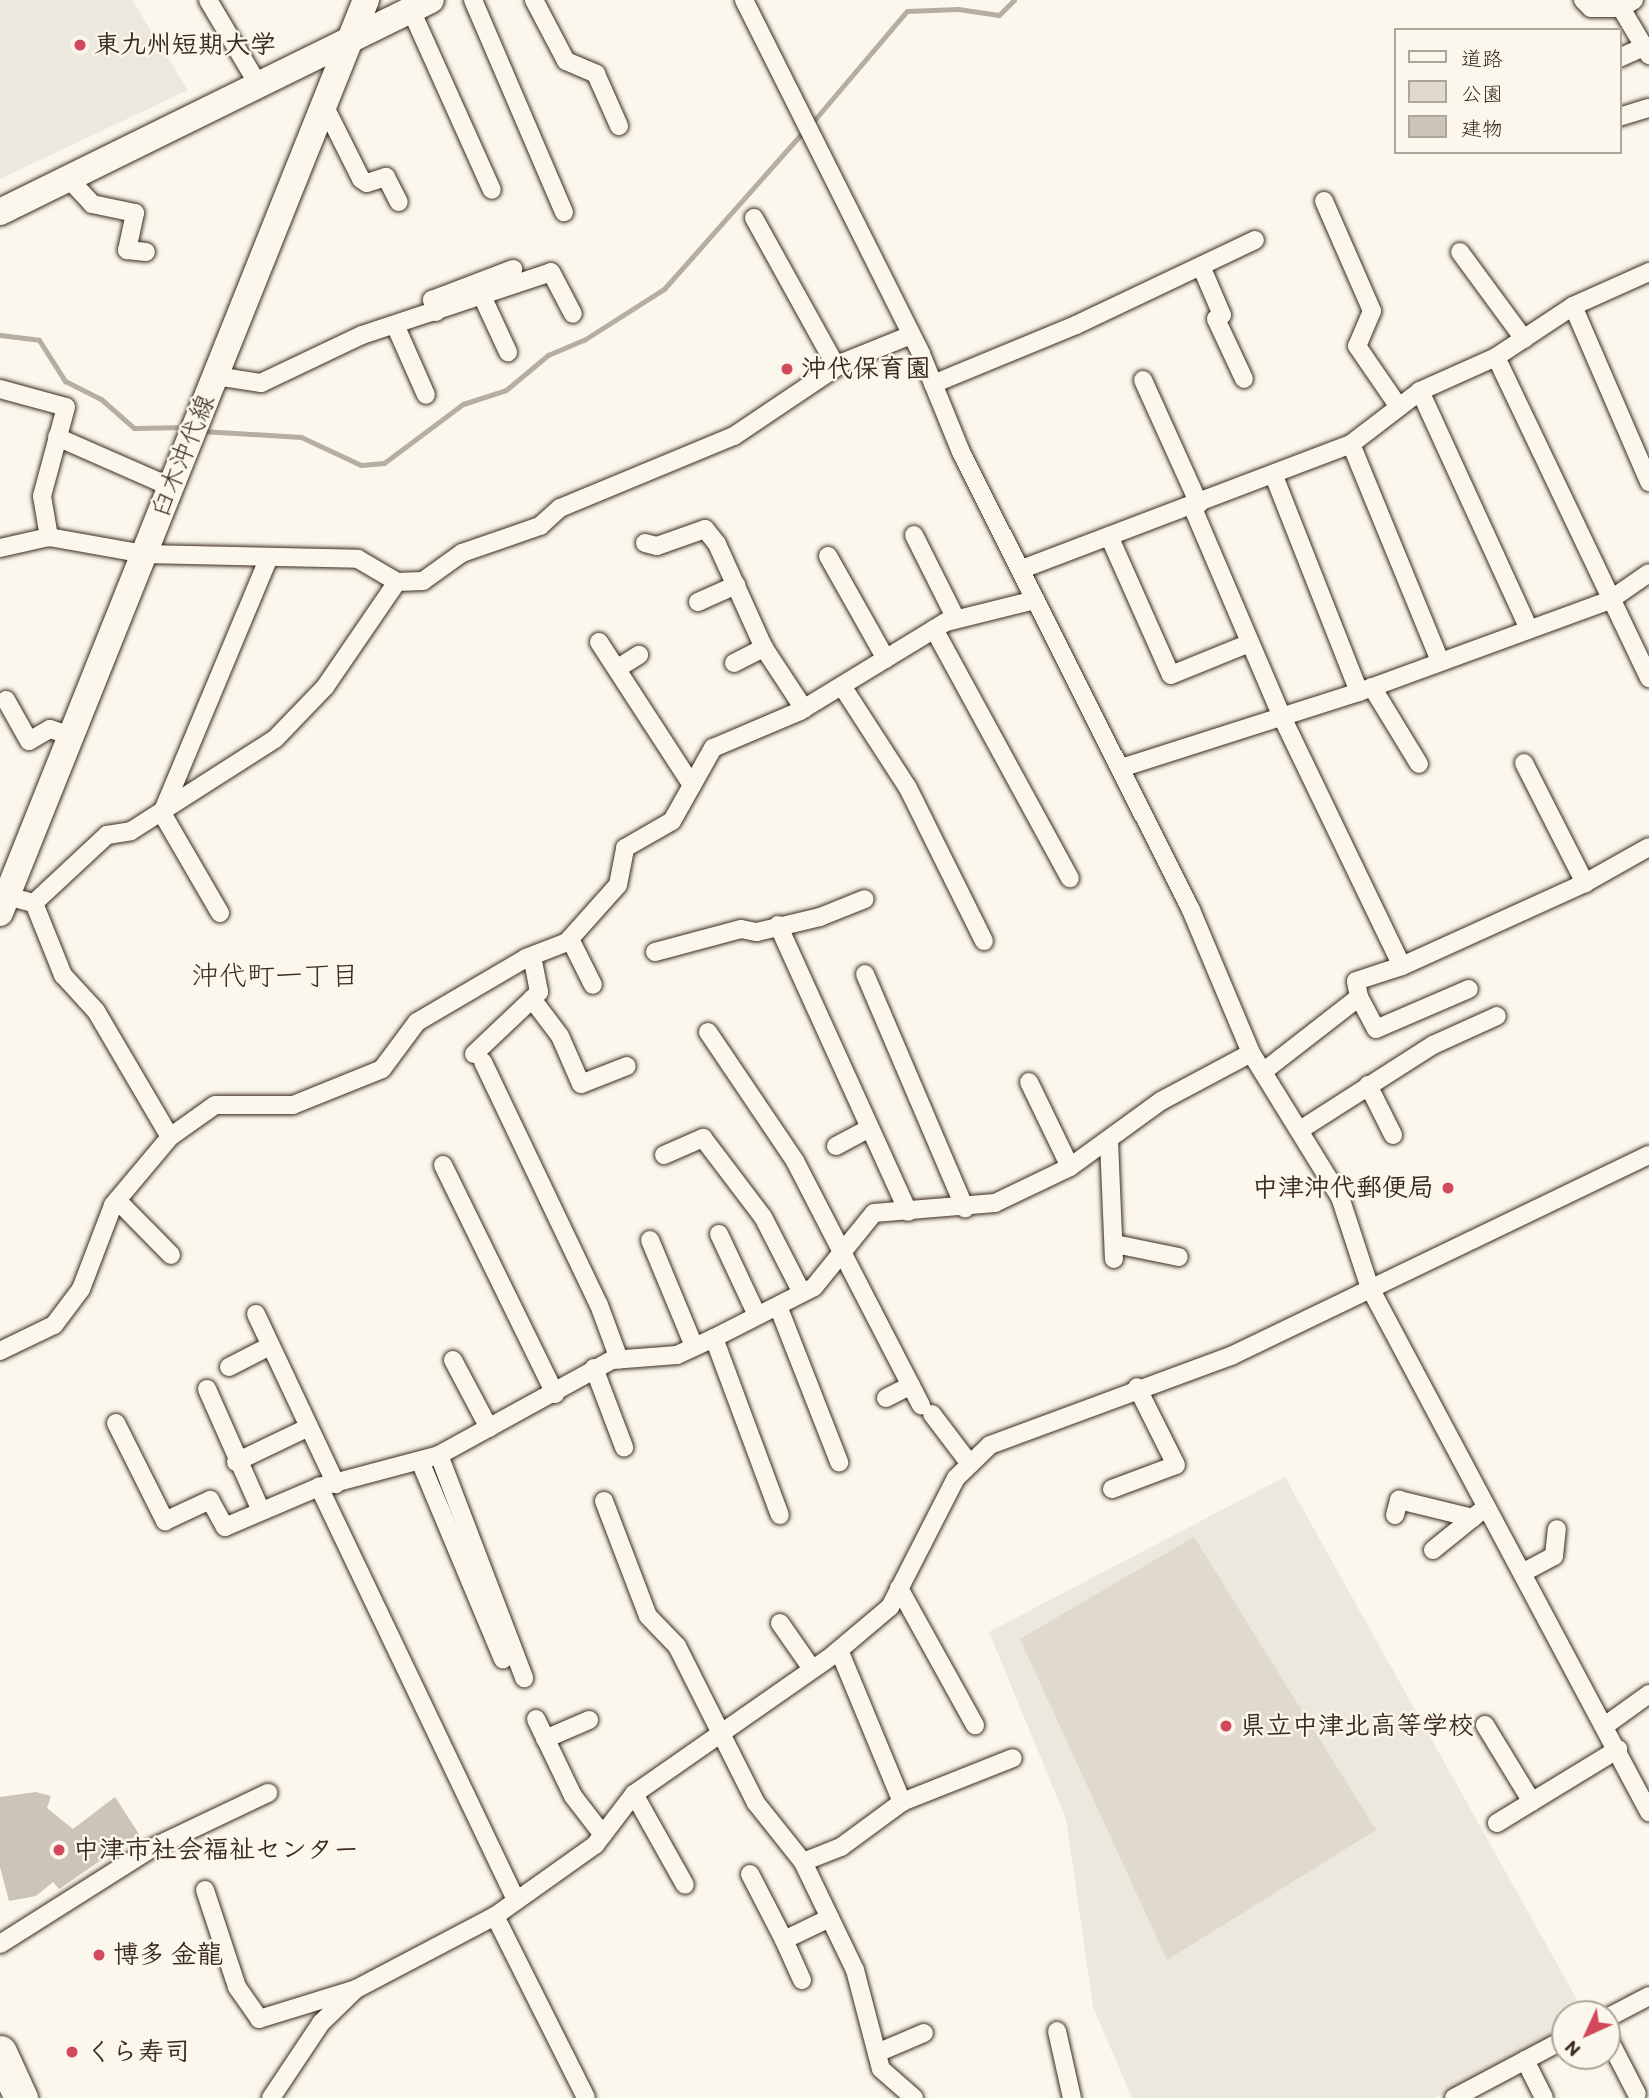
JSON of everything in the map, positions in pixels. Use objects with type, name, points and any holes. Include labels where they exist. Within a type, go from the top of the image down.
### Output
[{"type":"highway","points":[[0,2052],[21,2098]]},
{"type":"main road","name":"臼木沖代線","points":[[2,893],[23,855],[366,0]]},
{"type":"main road","points":[[0,212],[421,5]]},
{"type":"street","points":[[208,0],[259,86]]},
{"type":"street","points":[[473,0],[564,212]]},
{"type":"street","points":[[534,0],[566,61],[596,74],[619,126]]},
{"type":"street","points":[[744,0],[911,335],[961,452],[1022,569],[1191,911],[1251,1053],[1340,1197],[1370,1288],[1619,1749],[1649,1812]]},
{"type":"street","points":[[1583,0],[1591,8],[1628,4],[1647,50],[1621,57]]},
{"type":"street","points":[[421,5],[492,190]]},
{"type":"street","points":[[324,105],[361,179],[367,183],[386,177],[399,202]]},
{"type":"street","points":[[1621,116],[1649,108]]},
{"type":"street","points":[[69,179],[92,204],[135,212],[127,250],[146,252]]},
{"type":"street","points":[[1324,201],[1372,311],[1357,346],[1399,407]]},
{"type":"street","points":[[754,218],[836,366]]},
{"type":"street","points":[[933,384],[1255,240]]},
{"type":"street","points":[[1460,252],[1524,339]]},
{"type":"street","points":[[1201,266],[1222,315],[1216,319],[1244,379]]},
{"type":"street","points":[[436,312],[432,300],[513,269]]},
{"type":"street","points":[[216,376],[261,383],[362,335],[396,327],[551,272],[573,314]]},
{"type":"street","points":[[1022,569],[1274,476],[1351,444],[1420,391],[1496,357],[1573,306],[1649,272]]},
{"type":"street","points":[[482,296],[508,352]]},
{"type":"street","points":[[1573,306],[1649,482]]},
{"type":"street","points":[[396,327],[426,395]]},
{"type":"street","points":[[0,548],[49,537],[144,554],[205,551],[268,560],[358,559],[397,582],[423,581],[462,553],[540,526],[560,508],[734,436],[836,366],[911,335]]},
{"type":"street","points":[[1496,357],[1649,678]]},
{"type":"street","points":[[1143,380],[1282,717],[1402,967]]},
{"type":"street","points":[[0,389],[66,407],[42,496],[49,537]]},
{"type":"street","points":[[1420,391],[1529,629]]},
{"type":"street","points":[[57,438],[171,486]]},
{"type":"street","points":[[1351,444],[1440,661]]},
{"type":"street","points":[[1274,476],[1366,689],[1419,764]]},
{"type":"street","points":[[645,542],[657,546],[705,529],[736,585],[764,648],[804,709]]},
{"type":"street","points":[[914,535],[956,619]]},
{"type":"street","points":[[1109,536],[1171,675],[1250,643]]},
{"type":"street","points":[[828,556],[886,659]]},
{"type":"street","points":[[162,813],[268,560]]},
{"type":"street","points":[[1121,768],[1366,689],[1610,600],[1649,573]]},
{"type":"street","points":[[34,903],[107,835],[131,831],[275,739],[297,718],[397,582]]},
{"type":"street","points":[[698,603],[736,585]]},
{"type":"street","points":[[0,1351],[54,1325],[81,1289],[117,1200],[170,1137],[215,1105],[293,1105],[382,1069],[417,1022],[532,956],[570,939],[618,885],[625,848],[672,821],[713,748],[804,709],[934,629],[956,619],[1035,600]]},
{"type":"street","points":[[934,629],[1070,878]]},
{"type":"street","points":[[599,642],[692,785]]},
{"type":"street","points":[[734,663],[764,648]]},
{"type":"street","points":[[618,668],[639,655]]},
{"type":"street","points":[[842,686],[908,788],[984,941]]},
{"type":"street","points":[[5,700],[29,741],[50,729],[71,736]]},
{"type":"street","points":[[1524,763],[1585,883]]},
{"type":"street","points":[[162,813],[220,913]]},
{"type":"street","points":[[1469,989],[1376,1028],[1359,997],[1356,981],[1402,967],[1648,851]]},
{"type":"street","points":[[2,893],[34,903]]},
{"type":"street","points":[[34,903],[63,975],[96,1011],[170,1137]]},
{"type":"street","points":[[655,952],[857,907]]},
{"type":"street","points":[[778,925],[908,1212]]},
{"type":"street","points":[[570,939],[593,985]]},
{"type":"street","points":[[532,956],[539,992],[479,1058],[599,1305],[619,1359]]},
{"type":"street","points":[[865,974],[965,1209]]},
{"type":"street","points":[[1264,1071],[1359,997]]},
{"type":"street","points":[[532,999],[560,1036],[581,1084],[627,1066]]},
{"type":"street","points":[[1300,1130],[1433,1045],[1497,1016]]},
{"type":"street","points":[[708,1032],[795,1161],[926,1410],[970,1464]]},
{"type":"street","points":[[116,1423],[165,1521],[210,1500],[225,1527],[327,1485],[439,1455],[555,1394],[594,1368],[619,1359],[677,1355],[714,1338],[802,1293],[826,1275],[843,1248],[874,1213],[965,1209],[995,1203],[1070,1167],[1161,1101],[1251,1053]]},
{"type":"street","points":[[1029,1082],[1070,1167]]},
{"type":"street","points":[[1368,1085],[1394,1135]]},
{"type":"street","points":[[836,1146],[870,1128]]},
{"type":"street","points":[[664,1155],[703,1138],[763,1217],[802,1293]]},
{"type":"street","points":[[1109,1141],[1115,1252],[1179,1257]]},
{"type":"street","points":[[205,1890],[237,1987],[259,2020],[356,1989],[495,1916],[603,1835],[634,1794],[720,1731],[839,1650],[890,1607],[956,1478],[1002,1439],[1137,1387],[1231,1356],[1649,1155]]},
{"type":"street","points":[[443,1165],[555,1394]]},
{"type":"street","points":[[117,1200],[171,1255]]},
{"type":"street","points":[[719,1234],[757,1315]]},
{"type":"street","points":[[650,1240],[694,1346]]},
{"type":"street","points":[[778,1306],[839,1462]]},
{"type":"street","points":[[256,1314],[309,1427],[327,1485],[516,1900]]},
{"type":"street","points":[[714,1338],[780,1516]]},
{"type":"street","points":[[229,1367],[270,1346]]},
{"type":"street","points":[[453,1360],[489,1428]]},
{"type":"street","points":[[594,1368],[624,1447]]},
{"type":"street","points":[[886,1398],[911,1385]]},
{"type":"street","points":[[1112,1489],[1176,1465],[1175,1454],[1137,1387]]},
{"type":"street","points":[[207,1389],[236,1462],[261,1511]]},
{"type":"street","points":[[236,1462],[309,1427]]},
{"type":"street","points":[[439,1455],[524,1678]]},
{"type":"street","points":[[420,1461],[503,1659]]},
{"type":"street","points":[[604,1500],[648,1616],[677,1646],[756,1803],[803,1862],[855,1970],[881,2069],[914,2098]]},
{"type":"street","points":[[1395,1515],[1399,1500],[1473,1518]]},
{"type":"street","points":[[1433,1550],[1488,1506]]},
{"type":"street","points":[[1524,1572],[1554,1556],[1557,1530]]},
{"type":"street","points":[[899,1588],[975,1725]]},
{"type":"street","points":[[780,1623],[812,1669]]},
{"type":"street","points":[[839,1650],[902,1802]]},
{"type":"street","points":[[1606,1725],[1649,1694]]},
{"type":"street","points":[[536,1718],[573,1796],[603,1835]]},
{"type":"street","points":[[545,1739],[589,1720]]},
{"type":"street","points":[[1485,1725],[1532,1802]]},
{"type":"street","points":[[1497,1823],[1619,1749]]},
{"type":"street","points":[[803,1862],[841,1847],[902,1802],[1013,1758]]},
{"type":"street","points":[[0,1944],[150,1849],[268,1793]]},
{"type":"street","points":[[634,1794],[685,1885]]},
{"type":"street","points":[[750,1874],[802,1980]]},
{"type":"street","points":[[495,1916],[586,2098]]},
{"type":"street","points":[[784,1940],[830,1918]]},
{"type":"street","points":[[271,2098],[321,2023],[356,1989]]},
{"type":"street","points":[[1621,2011],[1649,1996]]},
{"type":"street","points":[[1057,2031],[1072,2098]]},
{"type":"street","points":[[877,2053],[924,2033]]},
{"type":"street","points":[[1454,2098],[1551,2046]]},
{"type":"street","points":[[1525,2060],[1544,2098]]},
{"type":"street","points":[[1621,2063],[1637,2094]]},
{"type":"shaded area","name":"東九州短期大学","points":[[0,0],[132,0],[188,90],[0,179]]},
{"type":"shaded area","name":"県立中津北高等学校","points":[[1285,1477],[1577,2000],[1551,2000],[1551,2040],[1435,2098],[1132,2098],[1093,2007],[1066,1819],[989,1632]]},
{"type":"green space","points":[[1194,1537],[1376,1830],[1167,1960],[1020,1639]]},
{"type":"building","name":"中津市社会福祉センター","points":[[36,1792],[51,1796],[47,1808],[73,1829],[115,1797],[139,1834],[59,1889],[53,1882],[36,1896],[9,1901],[0,1867],[0,1797]]},
{"type":"waterway","points":[[811,124],[907,11],[958,9],[999,15],[1014,0]]},
{"type":"waterway","points":[[201,431],[301,437],[361,465],[384,463],[463,404],[506,390],[548,355],[584,340],[664,289],[804,131]]},
{"type":"waterway","points":[[0,335],[39,340],[65,381],[101,399],[134,428],[188,427]]},
{"type":"place","name":"東九州短期大学","points":[[80,45]]},
{"type":"place","name":"沖代保育園","points":[[787,369]]},
{"type":"place","name":"中津沖代郵便局","points":[[1448,1188]]},
{"type":"place","name":"県立中津北高等学校","points":[[1226,1726]]},
{"type":"place","name":"中津市社会福祉センター","points":[[59,1850]]},
{"type":"place","name":"博多 金龍","points":[[99,1955]]},
{"type":"place","name":"くら寿司","points":[[72,2052]]},
{"type":"district","name":"沖代町一丁目","points":[[275,975]]}]
